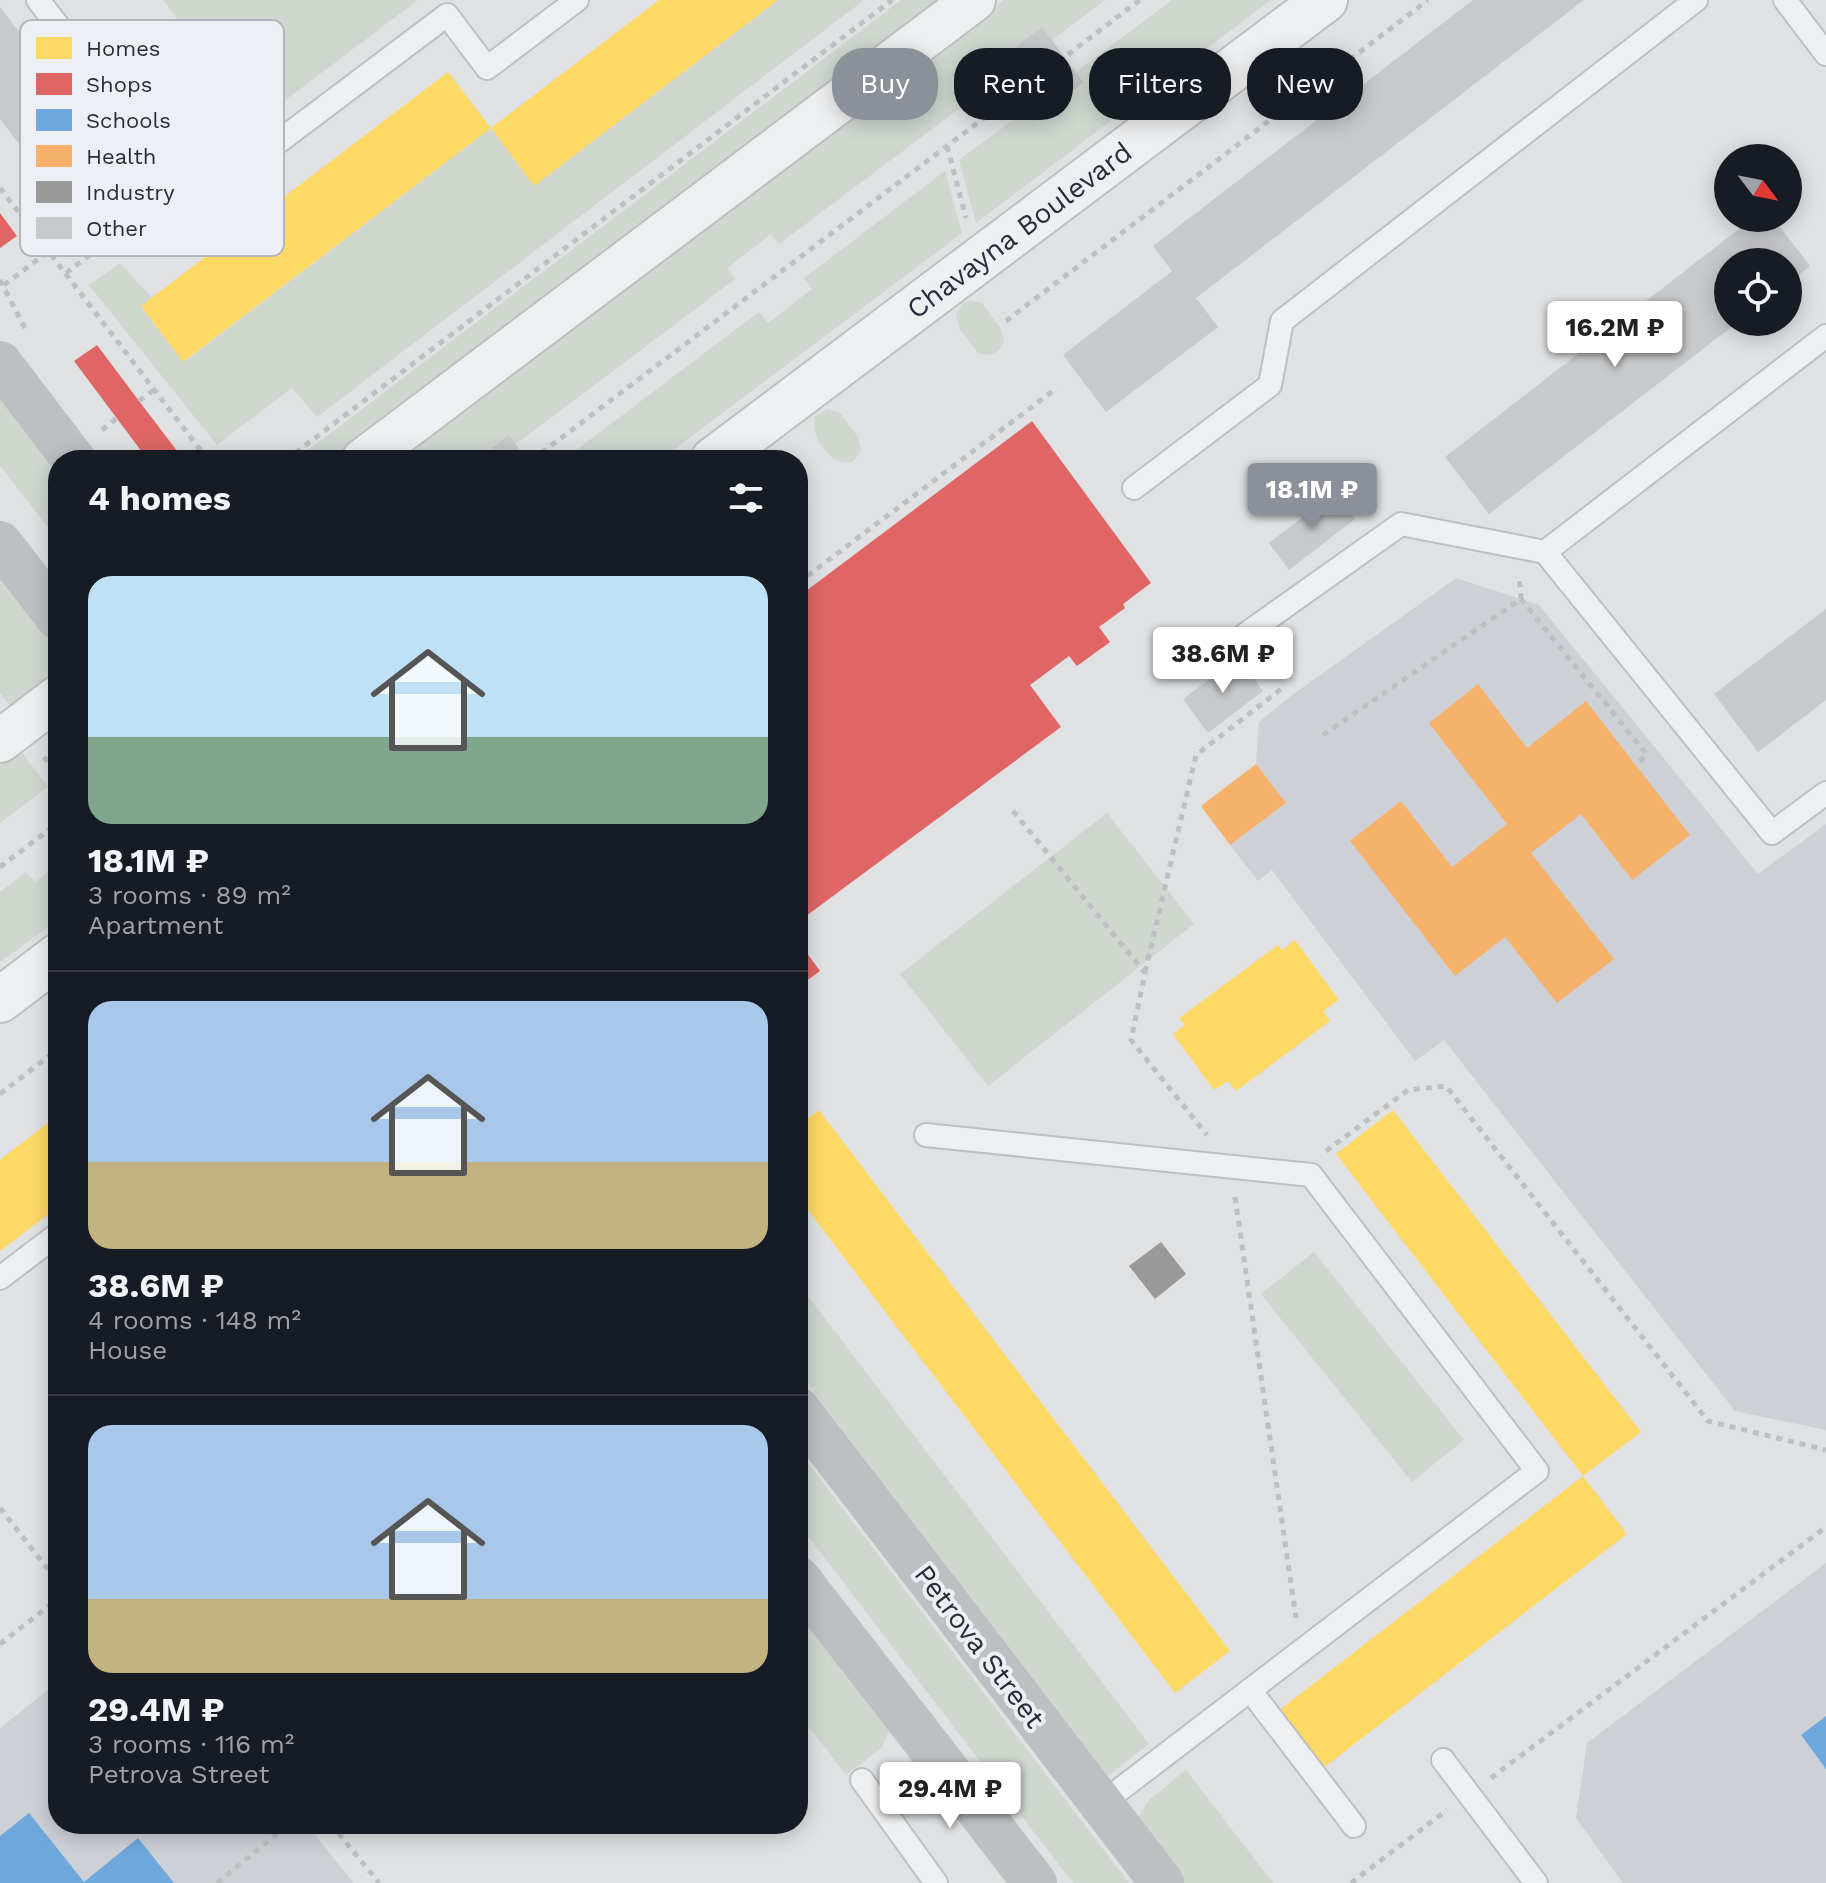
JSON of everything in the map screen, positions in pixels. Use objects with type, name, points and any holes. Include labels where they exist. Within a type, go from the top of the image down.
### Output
[{"type":"main road","points":[[0,363],[66,450]]},
{"type":"main road","points":[[0,543],[48,605]]},
{"type":"main road","name":"Petrova Street","points":[[808,1422],[1162,1883]]},
{"type":"main road","points":[[808,1591],[1035,1883]]},
{"type":"street","points":[[376,450],[974,0]]},
{"type":"street","name":"Chavayna Boulevard","points":[[726,450],[1325,0]]},
{"type":"street","points":[[0,741],[48,705]]},
{"type":"street","points":[[0,1000],[48,964]]},
{"type":"lane","points":[[38,0],[54,20]]},
{"type":"lane","points":[[284,138],[447,15],[487,68],[577,0]]},
{"type":"lane","points":[[1134,488],[1270,385],[1282,321],[1696,0]]},
{"type":"lane","points":[[1785,0],[1826,54]]},
{"type":"lane","points":[[1545,552],[1826,336]]},
{"type":"lane","points":[[1246,634],[1401,524],[1545,552],[1772,833],[1826,793]]},
{"type":"lane","points":[[926,1135],[1311,1175],[1537,1471],[1101,1804]]},
{"type":"lane","points":[[0,1278],[48,1242]]},
{"type":"lane","points":[[1250,1690],[1354,1826]]},
{"type":"lane","points":[[1443,1760],[1536,1883]]},
{"type":"lane","points":[[862,1780],[936,1883]]},
{"type":"path","points":[[299,450],[892,0]]},
{"type":"path","points":[[545,450],[1140,0]]},
{"type":"path","points":[[1006,321],[1428,0]]},
{"type":"path","points":[[947,146],[977,262]]},
{"type":"path","points":[[0,188],[20,214]]},
{"type":"path","points":[[4,285],[42,256]]},
{"type":"path","points":[[53,256],[201,450]]},
{"type":"path","points":[[66,273],[88,256]]},
{"type":"path","points":[[808,575],[1057,388]]},
{"type":"path","points":[[139,401],[155,389]]},
{"type":"path","points":[[1516,546],[1521,599],[1647,755],[1636,765]]},
{"type":"path","points":[[1323,735],[1521,599]]},
{"type":"path","points":[[1285,686],[1196,755],[1131,1040],[1231,1166],[1301,1651]]},
{"type":"path","points":[[1013,811],[1145,973]]},
{"type":"path","points":[[0,867],[48,831]]},
{"type":"path","points":[[0,1094],[48,1057]]},
{"type":"path","points":[[1297,1174],[1408,1090],[1446,1086],[1708,1421],[1826,1450]]},
{"type":"path","points":[[0,1508],[48,1569]]},
{"type":"path","points":[[1351,1883],[1826,1527]]},
{"type":"path","points":[[0,1644],[48,1607]]},
{"type":"path","points":[[217,1883],[277,1834]]},
{"type":"path","points":[[339,1834],[379,1883]]},
{"type":"shaded area","points":[[163,0],[418,0],[284,101],[284,20],[178,20]]},
{"type":"shaded area","points":[[778,0],[864,0],[317,417],[292,388],[217,445],[89,285],[120,263],[152,298],[141,307],[184,362],[491,128],[535,185]]},
{"type":"shaded area","points":[[901,0],[950,0],[886,48],[838,48]]},
{"type":"shaded area","points":[[1004,0],[1105,0],[1052,40],[1042,28],[1025,48],[954,48],[954,113],[779,244],[771,234],[727,268],[735,279],[516,444],[508,436],[489,450],[408,450],[845,120],[938,120],[938,50]]},
{"type":"shaded area","points":[[1172,0],[1271,0],[1208,48],[1108,48]]},
{"type":"shaded area","points":[[832,52],[832,89],[351,450],[308,450]]},
{"type":"shaded area","points":[[1089,62],[1089,120],[1112,120],[976,223],[959,160],[1013,120],[1073,120],[1073,92],[1084,84],[1076,72]]},
{"type":"shaded area","points":[[945,171],[962,233],[673,450],[576,450],[759,312],[768,323],[812,289],[804,278]]},
{"type":"shaded area","points":[[969,301],[982,303],[1001,329],[1004,341],[994,353],[978,353],[959,328],[956,315]]},
{"type":"shaded area","points":[[0,398],[48,461],[48,527],[0,466]]},
{"type":"shaded area","points":[[827,409],[839,412],[858,437],[861,450],[854,461],[838,461],[819,442],[815,417]]},
{"type":"shaded area","points":[[0,568],[48,628],[48,689],[16,713],[0,693]]},
{"type":"shaded area","points":[[1456,578],[1539,605],[1758,874],[1826,824],[1826,1430],[1735,1411],[1444,1040],[1415,1061],[1272,870],[1258,881],[1230,845],[1285,803],[1256,764],[1259,722]]},
{"type":"shaded area","points":[[20,750],[48,787],[0,823],[0,765]]},
{"type":"shaded area","points":[[1107,813],[1194,924],[988,1086],[900,974]]},
{"type":"shaded area","points":[[26,872],[35,882],[48,872],[48,927],[0,962],[0,892]]},
{"type":"shaded area","points":[[1314,1252],[1464,1440],[1412,1482],[1261,1294]]},
{"type":"shaded area","points":[[808,1296],[1149,1744],[1105,1778],[808,1384]]},
{"type":"shaded area","points":[[808,1463],[1129,1883],[1073,1883],[808,1536]]},
{"type":"shaded area","points":[[1826,1563],[1826,1883],[1623,1883],[1576,1818],[1587,1743]]},
{"type":"shaded area","points":[[808,1609],[895,1719],[882,1747],[846,1775],[808,1726]]},
{"type":"shaded area","points":[[48,1690],[48,1834],[314,1834],[354,1883],[0,1883],[0,1728]]},
{"type":"shaded area","points":[[911,1760],[930,1764],[1021,1883],[1006,1883],[942,1799],[922,1814],[899,1783],[897,1771]]},
{"type":"shaded area","points":[[1186,1770],[1273,1883],[1184,1883],[1136,1821],[1149,1800]]},
{"type":"building: Homes","points":[[659,0],[778,0],[534,186],[491,128]]},
{"type":"building: Homes","points":[[448,72],[491,128],[183,362],[141,306],[207,256],[284,256],[284,197]]},
{"type":"building: Homes","points":[[1295,940],[1339,1000],[1323,1011],[1330,1021],[1236,1091],[1228,1081],[1214,1090],[1173,1034],[1185,1025],[1179,1018],[1278,945],[1282,950]]},
{"type":"building: Homes","points":[[819,1110],[1230,1651],[1175,1693],[808,1210],[808,1118]]},
{"type":"building: Homes","points":[[1393,1110],[1641,1432],[1583,1476],[1336,1154]]},
{"type":"building: Homes","points":[[48,1123],[48,1215],[0,1251],[0,1160]]},
{"type":"building: Homes","points":[[1583,1476],[1627,1534],[1322,1769],[1278,1711]]},
{"type":"building: Shops","points":[[0,213],[17,236],[0,248]]},
{"type":"building: Shops","points":[[97,345],[176,450],[141,450],[74,361]]},
{"type":"building: Shops","points":[[1032,421],[1151,583],[1099,627],[1110,642],[1077,666],[1069,656],[1030,685],[1061,727],[808,915],[808,589]]},
{"type":"building: Shops","points":[[808,955],[820,971],[808,980]]},
{"type":"building: Schools","points":[[1826,1716],[1826,1769],[1801,1735]]},
{"type":"building: Schools","points":[[29,1813],[84,1882],[138,1838],[174,1883],[0,1883],[0,1836]]},
{"type":"building: Health","points":[[1478,684],[1527,748],[1586,701],[1690,835],[1632,880],[1581,814],[1531,853],[1614,959],[1557,1003],[1505,937],[1455,976],[1350,841],[1401,801],[1452,867],[1507,824],[1429,723]]},
{"type":"building: Health","points":[[1256,764],[1286,803],[1230,845],[1201,806]]},
{"type":"building: Industry","points":[[1161,1242],[1186,1274],[1155,1299],[1129,1266]]},
{"type":"building: Other","points":[[1473,0],[1584,0],[1196,298],[1218,327],[1106,412],[1063,355],[1172,271],[1153,246],[1317,120],[1363,120],[1363,85]]},
{"type":"building: Other","points":[[0,7],[20,33],[20,145],[0,119]]},
{"type":"building: Other","points":[[1042,27],[1058,48],[1014,48]]},
{"type":"building: Other","points":[[1073,68],[1084,83],[1073,91]]},
{"type":"building: Other","points":[[1735,232],[1784,232],[1796,248],[1714,248]]},
{"type":"building: Other","points":[[1714,248],[1714,336],[1720,336],[1489,514],[1445,457]]},
{"type":"building: Other","points":[[1802,256],[1810,266],[1802,272]]},
{"type":"building: Other","points":[[509,435],[520,450],[489,450]]},
{"type":"building: Other","points":[[1335,492],[1355,519],[1289,570],[1269,543]]},
{"type":"building: Other","points":[[1826,609],[1826,700],[1758,752],[1714,694]]},
{"type":"building: Other","points":[[1239,658],[1263,691],[1208,733],[1183,699]]}]
